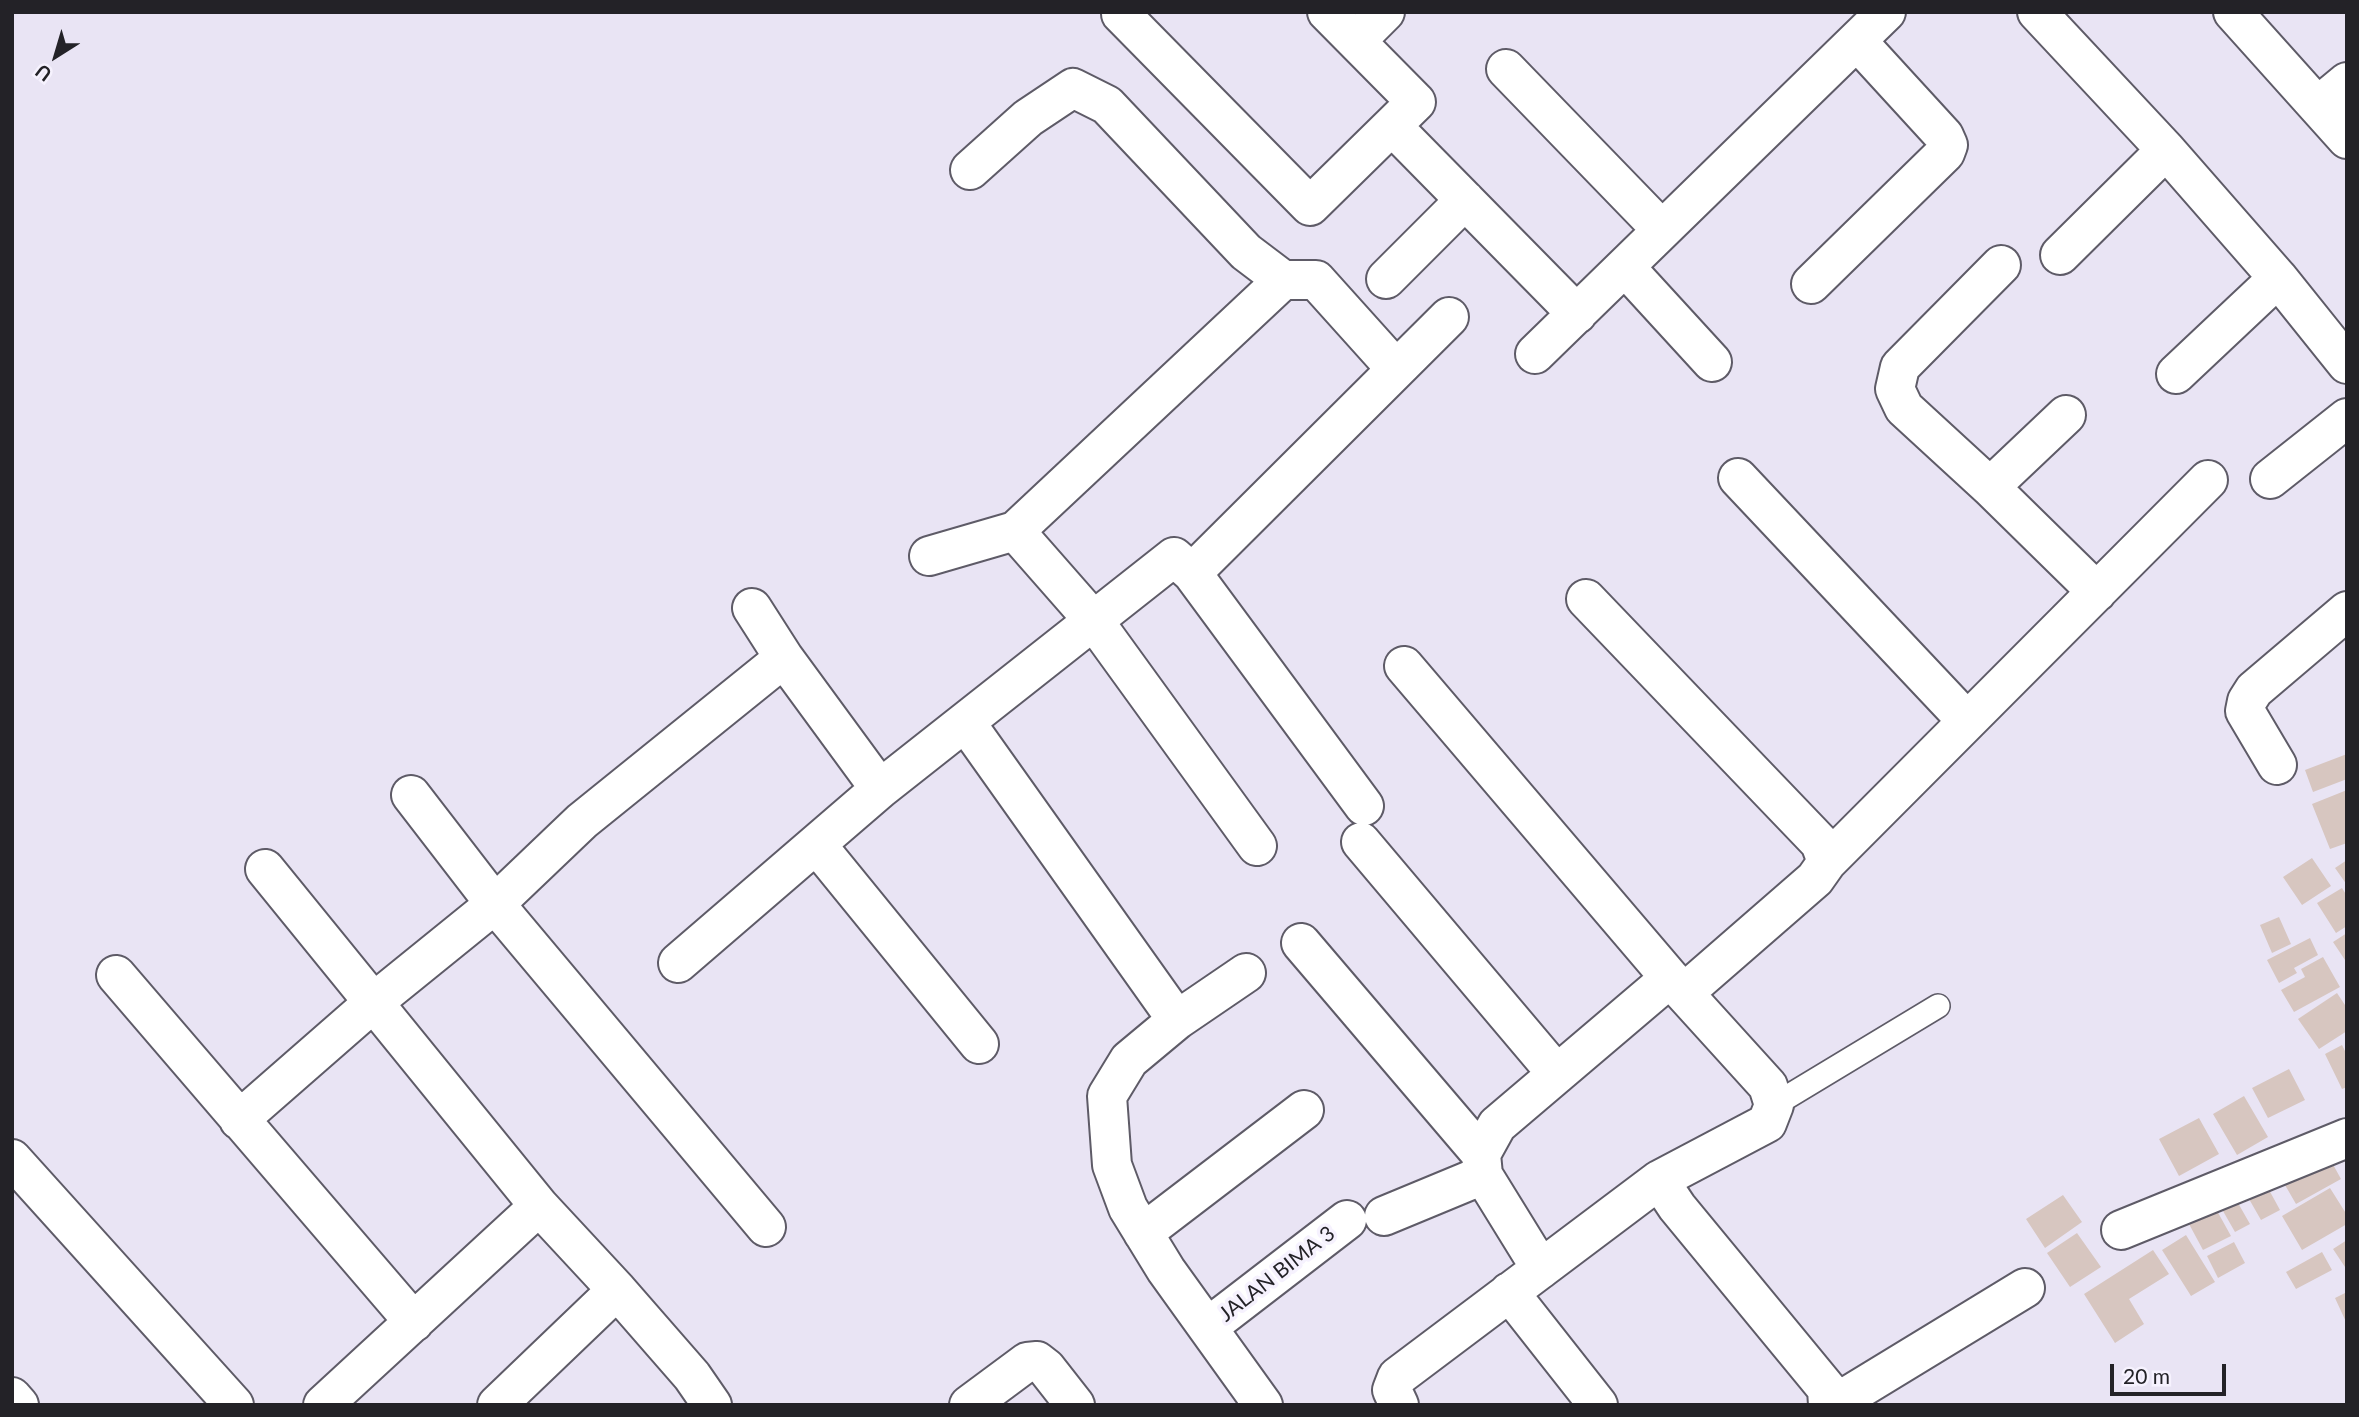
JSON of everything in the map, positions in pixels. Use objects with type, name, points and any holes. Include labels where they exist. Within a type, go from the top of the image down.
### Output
[{"type":"street","points":[[1121,14],[1310,206],[1416,102],[1327,12]]},
{"type":"street","points":[[1356,41],[1385,12]]},
{"type":"street","points":[[1535,354],[1886,12]]},
{"type":"street","points":[[2037,12],[2166,150],[2278,278],[2347,364]]},
{"type":"street","points":[[2233,12],[2347,139]]},
{"type":"street","points":[[1811,284],[1945,153],[1948,145],[1944,136],[1857,41]]},
{"type":"street","points":[[1506,69],[1662,230]]},
{"type":"street","points":[[2318,106],[2347,82]]},
{"type":"street","points":[[970,170],[1028,118],[1073,88],[1107,105],[1246,252],[1283,280],[1316,280],[1396,369]]},
{"type":"street","points":[[1392,126],[1577,314]]},
{"type":"street","points":[[2060,255],[2166,150]]},
{"type":"street","points":[[1386,279],[1465,200]]},
{"type":"street","points":[[2001,265],[1900,367],[1895,389],[1904,408],[1990,487],[2097,592]]},
{"type":"street","points":[[1625,267],[1712,362]]},
{"type":"street","points":[[2176,374],[2278,278]]},
{"type":"street","points":[[929,556],[1015,531],[1283,280]]},
{"type":"street","points":[[1192,573],[1449,317]]},
{"type":"street","points":[[1990,487],[2066,415]]},
{"type":"street","points":[[2270,479],[2347,418]]},
{"type":"street","points":[[1738,478],[1967,722]]},
{"type":"street","points":[[1384,1216],[1482,1165],[1497,1125],[1558,1074],[1815,879],[1827,862],[2208,480]]},
{"type":"street","points":[[1015,531],[1094,621],[1257,846]]},
{"type":"street","points":[[678,963],[880,789],[1174,557],[1192,573],[1362,824],[1558,1074]]},
{"type":"street","points":[[1586,599],[1820,843],[1827,862]]},
{"type":"street","points":[[752,608],[784,658],[880,789]]},
{"type":"street","points":[[2277,765],[2245,711],[2247,701],[2254,690],[2347,611]]},
{"type":"street","points":[[239,1120],[374,1002],[495,905],[582,821],[784,658]]},
{"type":"street","points":[[1399,1405],[1392,1390],[1397,1377],[1659,1180],[1766,1123],[1774,1105],[1768,1086],[1677,986],[1404,666]]},
{"type":"street","points":[[966,723],[1177,1020]]},
{"type":"street","points":[[411,795],[495,905],[766,1227]]},
{"type":"street","points":[[816,844],[979,1044]]},
{"type":"street","points":[[265,869],[538,1206],[617,1290],[692,1376],[712,1405]]},
{"type":"street","points":[[1301,943],[1482,1165],[1541,1269]]},
{"type":"street","points":[[1246,973],[1177,1020],[1129,1060],[1107,1096],[1112,1165],[1128,1208],[1166,1270],[1263,1405]]},
{"type":"street","points":[[116,975],[414,1322]]},
{"type":"street","points":[[1143,1233],[1304,1110]]},
{"type":"street","points":[[2121,1230],[2347,1138]]},
{"type":"street","points":[[12,1159],[234,1405]]},
{"type":"street","points":[[1659,1180],[1677,1207],[1827,1389],[1831,1405],[2025,1288]]},
{"type":"street","points":[[323,1405],[538,1206]]},
{"type":"street","name":"JALAN BIMA 3","points":[[1208,1327],[1346,1220]]},
{"type":"street","points":[[497,1405],[617,1290]]},
{"type":"street","points":[[1509,1292],[1598,1405]]},
{"type":"street","points":[[969,1405],[1027,1362],[1037,1361],[1046,1368],[1074,1405]]},
{"type":"street","points":[[12,1397],[19,1405]]},
{"type":"lane","points":[[1774,1105],[1938,1006]]},
{"type":"building","points":[[2347,754],[2347,779],[2313,792],[2305,770]]},
{"type":"building","points":[[2347,790],[2347,843],[2330,849],[2312,804]]},
{"type":"building","points":[[2312,858],[2331,886],[2302,905],[2283,877]]},
{"type":"building","points":[[2347,860],[2347,885],[2335,868]]},
{"type":"building","points":[[2342,888],[2347,896],[2347,926],[2336,933],[2317,903]]},
{"type":"building","points":[[2279,917],[2291,944],[2272,953],[2260,925]]},
{"type":"building","points":[[2347,933],[2347,963],[2333,942]]},
{"type":"building","points":[[2310,938],[2318,955],[2294,968],[2297,973],[2279,983],[2267,960]]},
{"type":"building","points":[[2323,957],[2340,987],[2294,1012],[2281,990],[2305,977],[2301,969]]},
{"type":"building","points":[[2337,993],[2347,1008],[2347,1031],[2319,1049],[2298,1019]]},
{"type":"building","points":[[2342,1045],[2347,1055],[2347,1087],[2342,1089],[2325,1054]]},
{"type":"building","points":[[2289,1069],[2305,1100],[2268,1118],[2252,1088]]},
{"type":"building","points":[[2244,1096],[2268,1137],[2237,1155],[2213,1114]]},
{"type":"building","points":[[2199,1118],[2219,1154],[2179,1176],[2159,1139]]},
{"type":"building","points":[[2330,1159],[2341,1179],[2296,1204],[2285,1185]]},
{"type":"building","points":[[2268,1188],[2280,1210],[2261,1220],[2249,1199]]},
{"type":"building","points":[[2330,1188],[2347,1215],[2347,1224],[2302,1250],[2282,1216]]},
{"type":"building","points":[[2063,1195],[2082,1222],[2045,1248],[2026,1219]]},
{"type":"building","points":[[2234,1196],[2250,1224],[2235,1232],[2219,1204]]},
{"type":"building","points":[[2216,1209],[2231,1236],[2203,1250],[2189,1224]]},
{"type":"building","points":[[2077,1233],[2101,1267],[2070,1287],[2047,1253]]},
{"type":"building","points":[[2186,1235],[2215,1282],[2191,1296],[2162,1250]]},
{"type":"building","points":[[2347,1240],[2347,1270],[2333,1249]]},
{"type":"building","points":[[2234,1242],[2245,1263],[2218,1278],[2207,1256]]},
{"type":"building","points":[[2153,1250],[2169,1274],[2129,1299],[2144,1324],[2115,1343],[2084,1294]]},
{"type":"building","points":[[2322,1252],[2332,1270],[2296,1289],[2286,1272]]},
{"type":"building","points":[[2347,1292],[2347,1324],[2335,1298]]}]
